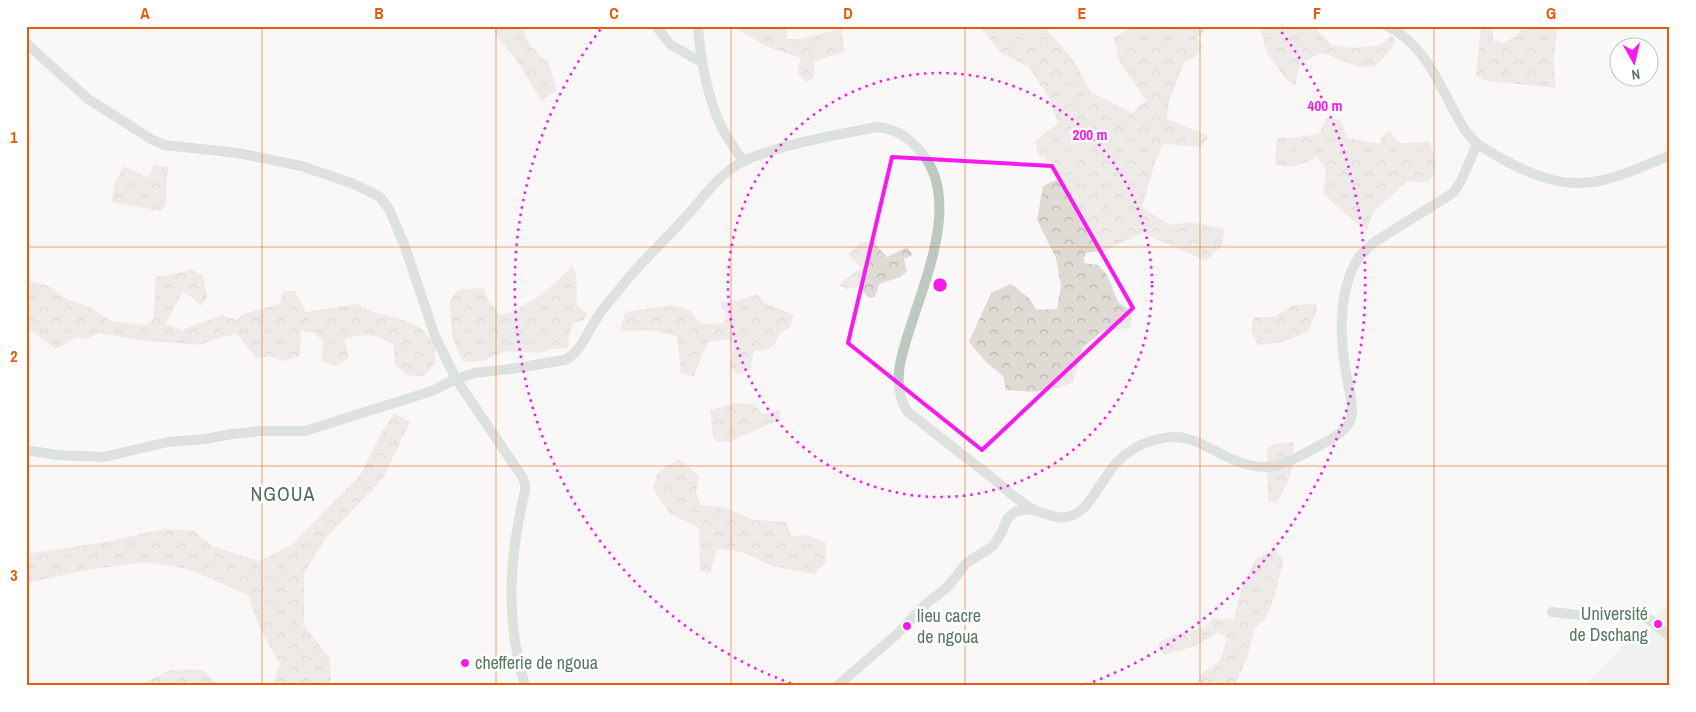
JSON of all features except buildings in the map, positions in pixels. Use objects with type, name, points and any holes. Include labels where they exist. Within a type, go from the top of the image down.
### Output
[{"type":"street","points":[[656,26],[671,44],[701,62]]},
{"type":"street","points":[[698,26],[701,62],[714,109],[722,127],[743,161]]},
{"type":"street","points":[[1386,26],[1411,44],[1425,59],[1466,132],[1477,144],[1524,170],[1546,178],[1580,184],[1620,174],[1670,154]]},
{"type":"street","points":[[26,42],[88,99],[151,139],[164,144],[238,153],[302,166],[354,184],[380,197],[389,209],[404,244],[435,336],[456,379],[525,484],[512,556],[511,597],[512,631],[518,663],[525,686]]},
{"type":"street","points":[[26,450],[57,455],[104,457],[168,442],[206,439],[260,431],[304,431],[432,391],[475,372],[566,360],[577,351],[598,316],[634,270],[721,178],[743,161],[794,145],[876,127],[890,128],[903,134],[914,144],[934,170],[940,200],[940,220],[928,268],[903,347],[899,383],[901,401],[907,410],[1032,509],[1060,517],[1073,516],[1083,510],[1106,476],[1132,449],[1154,441],[1175,437],[1187,438],[1232,459],[1250,465],[1275,466],[1302,455],[1341,431],[1349,423],[1352,412],[1346,377],[1342,326],[1345,295],[1357,260],[1376,241],[1452,193],[1461,181],[1477,144]]},
{"type":"street","points":[[837,686],[896,636],[926,604],[945,589],[965,564],[993,546],[1002,532],[1007,519],[1016,511],[1032,509]]},
{"type":"street","points":[[1552,612],[1606,618],[1640,612],[1670,636]]},
{"type":"highlighted area","points":[[892,157],[1052,166],[1133,308],[982,450],[848,343]]},
{"type":"shaded area","name":"Université de Dschang","points":[[1670,602],[1670,686],[1584,686],[1624,645]]},
{"type":"green space","points":[[494,26],[522,26],[529,44],[549,64],[557,90],[542,101],[515,59],[495,36]]},
{"type":"green space","points":[[733,26],[787,26],[787,39],[800,39],[841,29],[845,52],[814,61],[814,77],[806,83],[798,73],[800,58],[765,46]]},
{"type":"green space","points":[[979,26],[1044,26],[1074,61],[1091,92],[1132,113],[1146,100],[1119,61],[1114,37],[1134,26],[1202,26],[1205,31],[1196,38],[1203,47],[1195,57],[1184,63],[1169,101],[1167,119],[1209,136],[1201,147],[1163,144],[1155,163],[1142,207],[1170,225],[1191,222],[1224,228],[1222,245],[1206,261],[1142,233],[1104,251],[1085,253],[1084,263],[1098,265],[1107,275],[1118,302],[1132,312],[1131,328],[1103,331],[1083,347],[1073,382],[1056,389],[1032,392],[1006,390],[1003,376],[986,362],[969,342],[991,293],[1011,284],[1029,298],[1037,310],[1057,309],[1061,286],[1056,258],[1037,220],[1043,186],[1058,179],[1055,165],[1038,155],[1035,141],[1058,123],[1049,98],[1029,67],[1001,53]]},
{"type":"green space","points":[[1259,26],[1313,26],[1332,45],[1352,48],[1381,45],[1391,35],[1396,41],[1389,52],[1375,66],[1358,67],[1322,54],[1308,59],[1299,66],[1295,86],[1285,78],[1267,53]]},
{"type":"green space","points":[[1481,26],[1493,26],[1493,40],[1503,43],[1516,36],[1524,26],[1558,26],[1553,61],[1556,88],[1487,81],[1476,77]]},
{"type":"green space","points":[[1326,119],[1341,120],[1347,138],[1380,144],[1381,138],[1389,131],[1400,143],[1430,142],[1435,159],[1435,172],[1428,183],[1408,181],[1373,212],[1367,231],[1323,193],[1326,171],[1317,157],[1302,164],[1291,166],[1275,164],[1277,138],[1319,134]]},
{"type":"green space","points":[[154,165],[168,167],[166,205],[160,211],[112,202],[114,184],[124,166],[148,178]]},
{"type":"green space","points":[[861,242],[874,243],[887,257],[907,247],[913,255],[904,259],[907,271],[900,277],[879,284],[875,297],[869,298],[858,287],[847,289],[838,285],[861,267],[848,254]]},
{"type":"green space","points":[[572,266],[576,272],[577,305],[587,314],[584,320],[573,323],[569,335],[568,348],[552,349],[539,353],[505,351],[483,361],[463,362],[452,337],[450,301],[458,290],[483,288],[489,301],[500,315],[539,296]]},
{"type":"green space","points":[[192,269],[203,276],[207,297],[201,306],[183,292],[165,324],[182,330],[222,315],[236,320],[250,312],[279,304],[283,291],[295,291],[306,312],[356,304],[376,313],[401,319],[421,328],[435,343],[435,363],[424,376],[407,375],[395,365],[393,344],[370,336],[344,339],[349,357],[337,366],[322,361],[323,342],[315,333],[301,331],[300,356],[284,361],[270,357],[256,358],[237,334],[200,345],[138,340],[97,333],[89,339],[76,337],[56,349],[26,327],[26,280],[49,286],[65,298],[90,307],[111,321],[144,325],[153,320],[156,276],[165,276]]},
{"type":"green space","points":[[757,294],[763,302],[794,315],[789,329],[780,332],[776,342],[771,347],[754,351],[750,370],[739,375],[730,366],[734,345],[728,339],[708,342],[694,376],[681,374],[677,336],[650,330],[620,331],[625,312],[671,305],[689,310],[701,324],[722,323],[727,317],[720,302],[736,301]]},
{"type":"green space","points":[[1316,304],[1317,310],[1308,331],[1284,341],[1258,345],[1251,331],[1254,317],[1274,317],[1293,305]]},
{"type":"green space","points":[[738,403],[754,404],[762,414],[779,410],[781,419],[729,442],[716,441],[713,437],[710,410]]},
{"type":"green space","points":[[394,413],[410,422],[383,478],[326,538],[304,573],[304,625],[330,659],[331,679],[328,686],[272,686],[280,664],[259,627],[248,595],[188,569],[146,562],[93,569],[26,583],[26,554],[99,543],[164,529],[193,530],[211,546],[259,561],[290,546],[360,475]]},
{"type":"green space","points":[[1294,442],[1292,467],[1285,487],[1276,503],[1268,502],[1267,454],[1269,446]]},
{"type":"green space","points":[[679,459],[699,476],[696,493],[701,505],[724,507],[754,520],[787,522],[791,537],[807,535],[826,543],[826,563],[814,574],[772,566],[742,552],[717,549],[710,573],[700,571],[699,528],[670,514],[653,489],[657,473]]},
{"type":"green space","points":[[1275,550],[1284,560],[1275,595],[1266,618],[1255,628],[1247,657],[1235,686],[1198,686],[1196,683],[1202,673],[1220,661],[1227,638],[1217,632],[1198,644],[1164,655],[1158,649],[1160,641],[1205,627],[1213,618],[1234,619],[1242,586],[1256,558]]},
{"type":"green space","points":[[170,670],[203,670],[220,686],[138,686]]},
{"type":"place","name":"Université de Dschang","points":[[1658,624]]},
{"type":"place","name":"lieu cacre de ngoua","points":[[907,626]]},
{"type":"place","name":"chefferie de ngoua","points":[[465,663]]},
{"type":"district","name":"NGOUA","points":[[283,494]]}]
